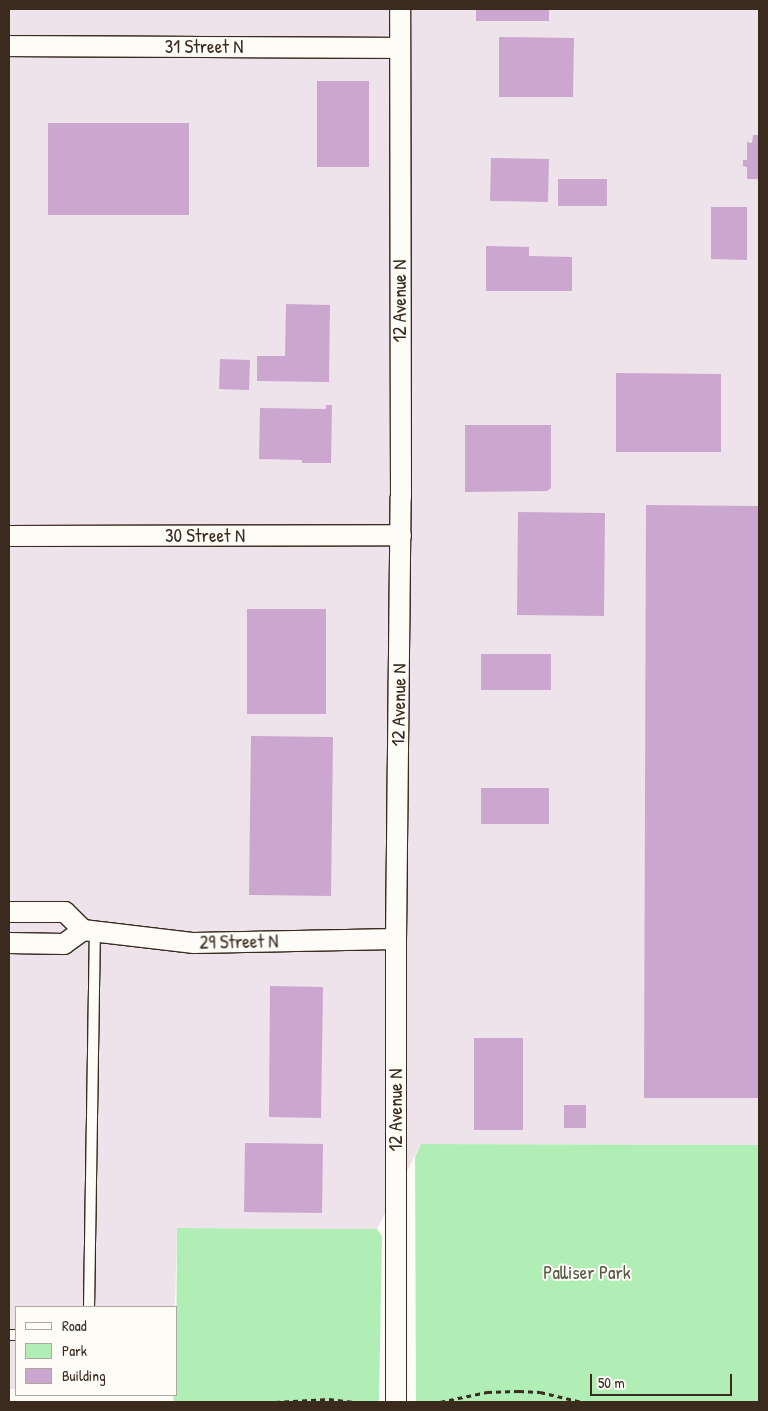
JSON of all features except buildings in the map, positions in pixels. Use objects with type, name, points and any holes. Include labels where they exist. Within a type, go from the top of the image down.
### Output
[{"type":"street","name":"12 Avenue N","points":[[396,1402],[396,940],[401,535],[400,9]]},
{"type":"street","name":"31 Street N","points":[[9,46],[400,48]]},
{"type":"street","name":"30 Street N","points":[[9,536],[401,535]]},
{"type":"street","points":[[9,912],[66,912],[89,930],[64,944],[9,943]]},
{"type":"street","name":"29 Street N","points":[[89,930],[194,942],[396,940]]},
{"type":"lane","points":[[89,930],[89,1306]]},
{"type":"path","points":[[440,1402],[487,1392],[519,1391],[540,1392],[582,1402]]},
{"type":"path","points":[[275,1402],[329,1399],[352,1402]]},
{"type":"path","points":[[196,1402],[214,1402]]},
{"type":"shaded area","points":[[9,9],[759,9],[759,1145],[421,1144],[377,1229],[177,1228],[175,1306],[15,1306],[15,1389],[9,1389]]},
{"type":"green space","name":"Palliser Park","points":[[421,1144],[759,1145],[759,1402],[416,1402],[415,1157]]},
{"type":"green space","points":[[177,1228],[377,1229],[382,1236],[379,1402],[174,1402],[173,1396],[178,1396]]}]
